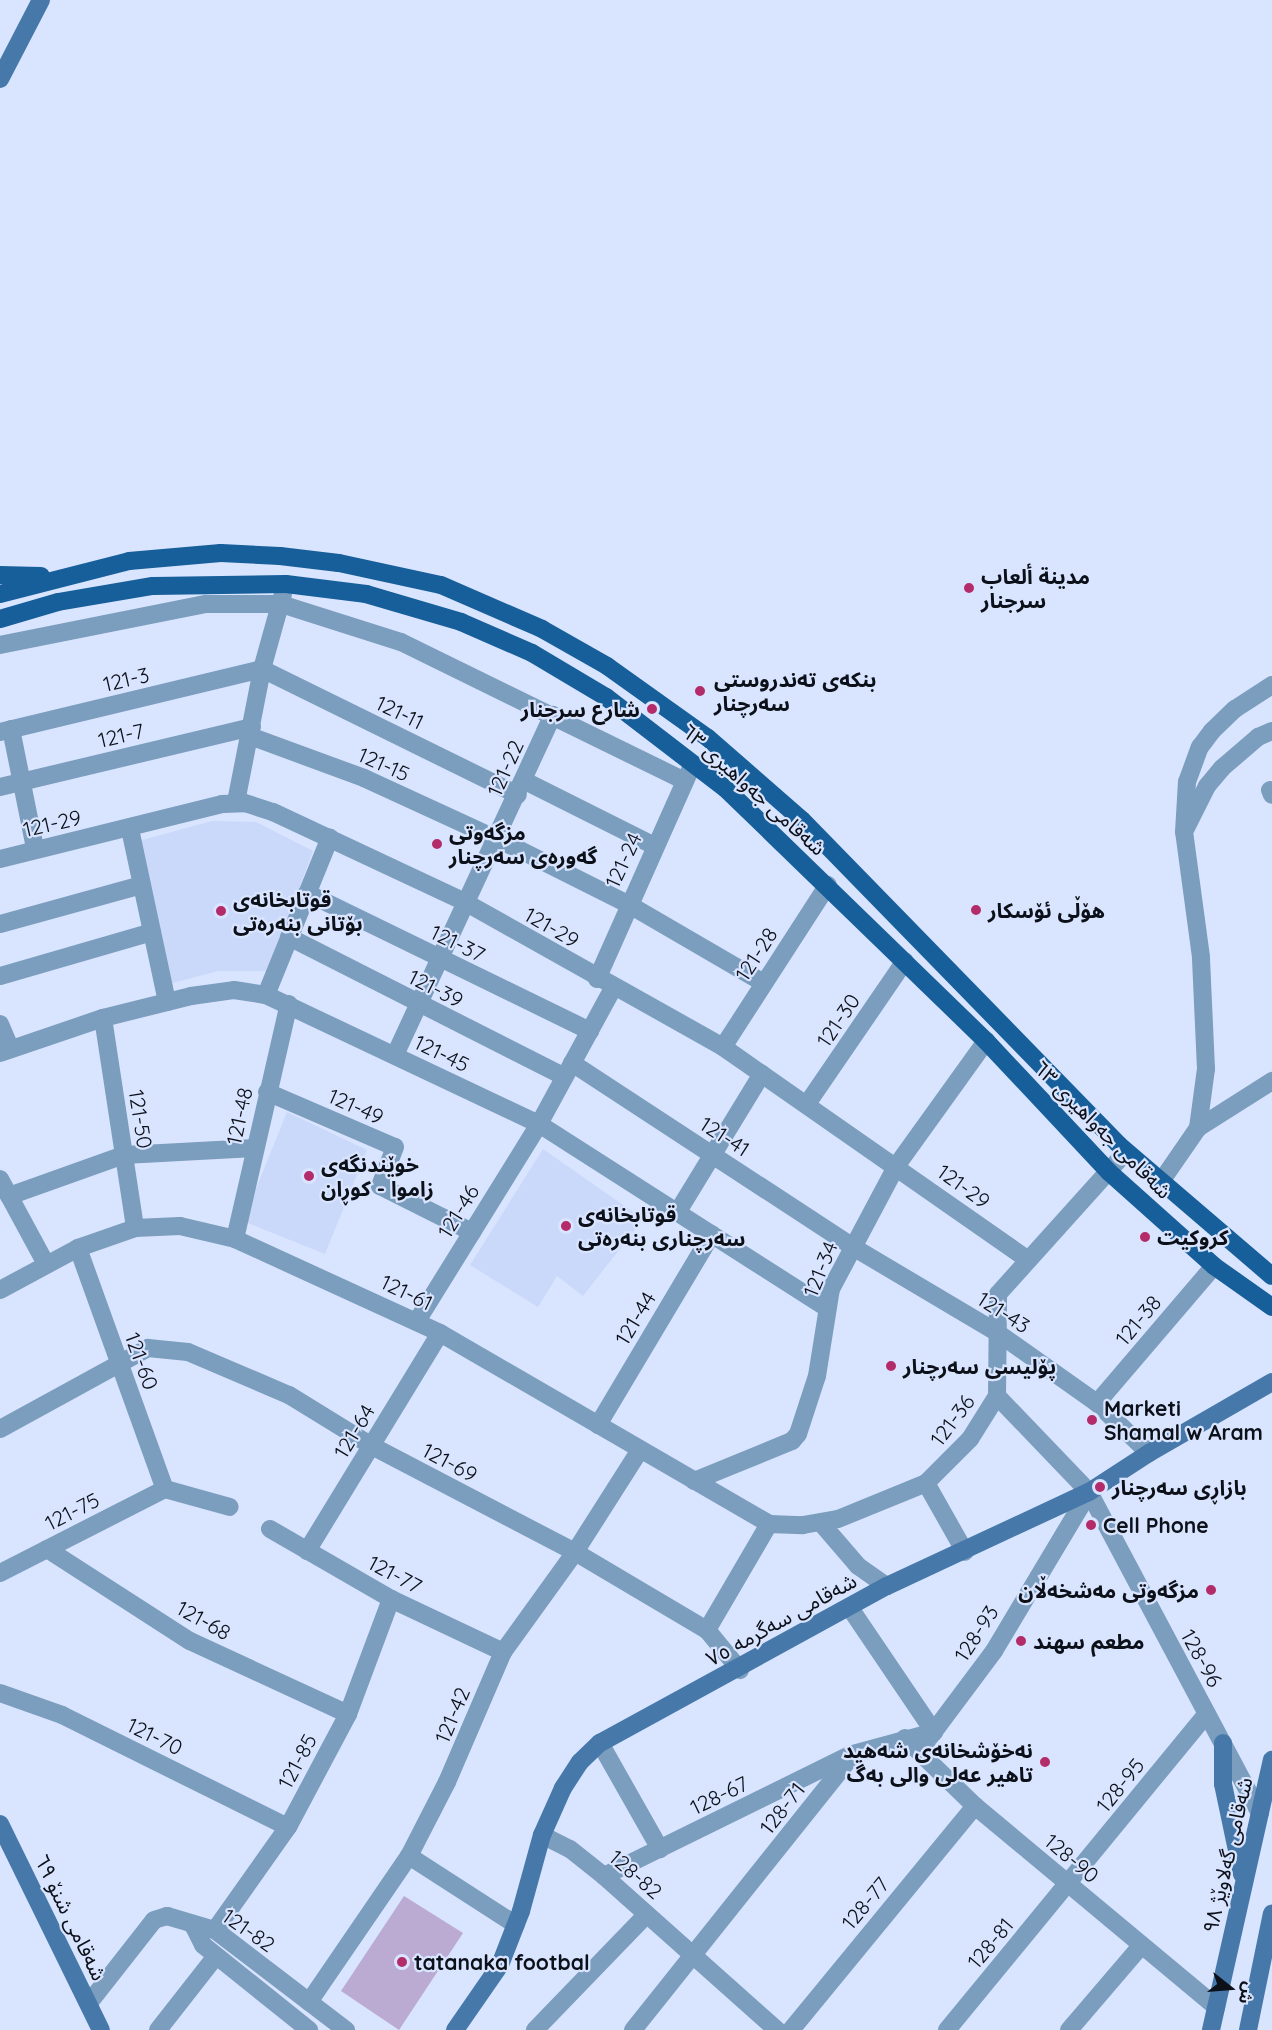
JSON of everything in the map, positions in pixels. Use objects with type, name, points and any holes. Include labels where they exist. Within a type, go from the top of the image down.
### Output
[{"type":"main road","name":"شەقامی جەواهیری ٦٣","points":[[0,594],[129,561],[221,553],[280,556],[339,563],[441,585],[542,629],[607,666],[708,738],[802,820],[1126,1152],[1272,1276]]},
{"type":"main road","points":[[0,575],[61,577]]},
{"type":"main road","name":"شەقامی جەواهیری ٦٣","points":[[0,619],[58,602],[153,586],[286,584],[366,594],[461,622],[532,653],[606,697],[694,762],[828,885],[986,1041],[1109,1172],[1214,1266],[1272,1307]]},
{"type":"street","points":[[0,79],[41,0]]},
{"type":"street","points":[[236,802],[262,669],[286,584]]},
{"type":"street","points":[[0,645],[206,604],[281,604],[401,642],[685,780]]},
{"type":"street","name":"121-3","points":[[6,731],[262,669]]},
{"type":"street","name":"121-11","points":[[262,669],[655,846]]},
{"type":"street","points":[[1198,1128],[1206,1069],[1201,957],[1184,832],[1187,782],[1200,747],[1235,709],[1272,685]]},
{"type":"street","name":"121-22","points":[[395,1055],[463,901],[497,842],[553,715]]},
{"type":"street","points":[[6,731],[23,782],[35,848]]},
{"type":"street","name":"121-7","points":[[0,787],[251,731]]},
{"type":"street","name":"121-15","points":[[251,731],[364,777],[628,904],[764,983]]},
{"type":"street","points":[[1184,832],[1207,786],[1222,768],[1258,737],[1272,731]]},
{"type":"street","name":"121-24","points":[[568,1070],[590,1031],[628,904],[694,762]]},
{"type":"street","name":"121-29","points":[[0,859],[35,848],[130,829],[236,802],[258,806],[330,837],[463,901],[605,984],[723,1047],[897,1165],[1028,1260]]},
{"type":"street","points":[[130,829],[167,1002]]},
{"type":"street","points":[[266,995],[330,837]]},
{"type":"street","points":[[0,924],[142,885]]},
{"type":"street","name":"121-28","points":[[723,1047],[828,885]]},
{"type":"street","name":"121-37","points":[[307,893],[438,959],[590,1031]]},
{"type":"street","points":[[0,976],[152,932]]},
{"type":"street","name":"121-39","points":[[289,937],[417,1005],[568,1070]]},
{"type":"street","name":"121-30","points":[[807,1104],[905,961]]},
{"type":"street","name":"121-45","points":[[5,1051],[103,1018],[167,1002],[234,990],[266,995],[539,1124],[827,1308]]},
{"type":"street","name":"121-48","points":[[235,1239],[289,1004]]},
{"type":"street","name":"121-50","points":[[103,1018],[135,1228]]},
{"type":"street","points":[[0,1024],[5,1051]]},
{"type":"street","name":"121-34","points":[[694,1481],[792,1441],[798,1434],[817,1376],[831,1289],[897,1165],[986,1041]]},
{"type":"street","name":"121-46","points":[[417,1322],[539,1124],[568,1070]]},
{"type":"street","name":"121-41","points":[[568,1070],[712,1155],[853,1246]]},
{"type":"street","points":[[677,1213],[762,1074]]},
{"type":"street","points":[[1160,1183],[1198,1128],[1272,1081]]},
{"type":"street","name":"121-49","points":[[267,1092],[395,1148],[380,1186],[472,1232]]},
{"type":"street","points":[[9,1196],[124,1155],[255,1148]]},
{"type":"street","name":"121-36","points":[[769,1524],[821,1523],[926,1483],[970,1439],[997,1396],[998,1294],[1126,1152]]},
{"type":"street","points":[[0,1179],[46,1264]]},
{"type":"street","name":"121-61","points":[[0,1290],[78,1248],[135,1228],[180,1226],[235,1239],[440,1333],[769,1524]]},
{"type":"street","name":"121-44","points":[[598,1425],[712,1234]]},
{"type":"street","name":"121-43","points":[[853,1246],[998,1333],[1097,1403],[1149,1453]]},
{"type":"street","name":"121-60","points":[[78,1248],[165,1489]]},
{"type":"street","name":"121-38","points":[[1097,1403],[1214,1266]]},
{"type":"street","name":"121-64","points":[[307,1551],[440,1333]]},
{"type":"street","name":"121-69","points":[[0,1429],[118,1362],[156,1346],[188,1352],[289,1395],[372,1446],[575,1552],[706,1630],[740,1670]]},
{"type":"street","name":"شەقامی سەگرمە ٧٥","points":[[455,2030],[482,1995],[516,1925],[542,1835],[571,1774],[600,1743],[740,1670],[887,1586],[965,1552],[1089,1492],[1149,1453],[1272,1382]]},
{"type":"street","name":"128-96","points":[[997,1396],[1089,1492],[1207,1714],[1266,1815]]},
{"type":"street","name":"121-42","points":[[309,2002],[409,1856],[447,1782],[503,1652],[575,1552],[640,1449]]},
{"type":"street","points":[[926,1483],[965,1552]]},
{"type":"street","points":[[165,1489],[230,1507]]},
{"type":"street","name":"121-75","points":[[0,1573],[165,1489]]},
{"type":"street","name":"128-93","points":[[918,1753],[994,1651],[1089,1492]]},
{"type":"street","points":[[821,1523],[858,1566],[887,1586]]},
{"type":"street","points":[[706,1630],[769,1524]]},
{"type":"street","name":"121-77","points":[[270,1529],[391,1599],[503,1652]]},
{"type":"street","name":"121-68","points":[[47,1549],[190,1641],[348,1714]]},
{"type":"street","name":"121-85","points":[[215,1930],[288,1827],[348,1714],[391,1599]]},
{"type":"street","points":[[849,1608],[934,1732],[905,1738],[853,1754]]},
{"type":"street","name":"121-70","points":[[0,1693],[62,1715],[288,1827]]},
{"type":"street","name":"128-95","points":[[1068,1885],[1207,1714]]},
{"type":"street","name":"128-90","points":[[905,1738],[975,1806],[1141,1946],[1211,2022]]},
{"type":"street","points":[[600,1743],[660,1848]]},
{"type":"street","points":[[1223,1743],[1223,1784],[1237,1839],[1243,1889]]},
{"type":"street","name":"128-67","points":[[604,1876],[853,1754]]},
{"type":"street","name":"128-71","points":[[633,2030],[853,1754]]},
{"type":"street","name":"شەقامی گەلاوێژ ٩٨","points":[[1211,2022],[1243,1889],[1266,1815],[1272,1760]]},
{"type":"street","name":"128-77","points":[[791,2030],[975,1806]]},
{"type":"street","name":"شەقامی شنۆ ٦٩","points":[[0,1824],[101,2030]]},
{"type":"street","name":"128-82","points":[[542,1835],[570,1849],[604,1876],[777,2030]]},
{"type":"street","points":[[409,1856],[516,1925]]},
{"type":"street","name":"128-81","points":[[947,2030],[1068,1885]]},
{"type":"street","points":[[1248,2030],[1272,1913]]},
{"type":"street","points":[[535,2030],[647,1914]]},
{"type":"street","points":[[89,2003],[154,1920],[167,1916],[192,1925]]},
{"type":"street","name":"121-82","points":[[192,1925],[215,1930],[346,2030]]},
{"type":"street","name":"121-82","points":[[192,1925],[198,1940],[309,2030]]},
{"type":"street","points":[[1069,2030],[1141,1946]]},
{"type":"street","points":[[158,2030],[216,1956]]},
{"type":"shaded area","name":"قوتابخانەی بۆتانی بنەرەتی","points":[[212,821],[256,822],[313,851],[268,971],[218,971],[169,984],[135,842]]},
{"type":"shaded area","name":"خوێندنگەی زاموا - کوڕان","points":[[287,1112],[367,1150],[325,1254],[243,1221]]},
{"type":"shaded area","name":"قوتابخانەی سەرچناری بنەرەتی","points":[[543,1149],[643,1219],[583,1296],[557,1276],[538,1307],[470,1265]]},
{"type":"shaded area","name":"tatanaka footbal","points":[[404,1896],[463,1933],[399,2030],[341,1991]]},
{"type":"place","name":"مدينة ألعاب سرجنار","points":[[969,588]]},
{"type":"place","name":"بنکەی تەندروستی سەرچنار","points":[[700,691]]},
{"type":"place","name":"شارع سرجنار","points":[[652,709]]},
{"type":"place","name":"مزگەوتی گەورەی سەرچنار","points":[[437,844]]},
{"type":"place","name":"هۆڵی ئۆسکار","points":[[976,910]]},
{"type":"place","name":"قوتابخانەی بۆتانی بنەرەتی","points":[[221,911]]},
{"type":"place","name":"خوێندنگەی زاموا - کوڕان","points":[[309,1176]]},
{"type":"place","name":"قوتابخانەی سەرچناری بنەرەتی","points":[[566,1226]]},
{"type":"place","name":"كروكيت","points":[[1145,1237]]},
{"type":"place","name":"پۆلیسی سەرچنار","points":[[891,1366]]},
{"type":"place","name":"Marketi Shamal w Aram","points":[[1092,1420]]},
{"type":"place","name":"بازاڕی سەرچنار","points":[[1100,1487]]},
{"type":"place","name":"Cell Phone","points":[[1091,1525]]},
{"type":"place","name":"مزگەوتی مەشخەڵان","points":[[1211,1590]]},
{"type":"place","name":"مطعم سهند","points":[[1021,1641]]},
{"type":"place","name":"نەخۆشخانەی شەهید تاهیر عەلی والی بەگ","points":[[1045,1762]]},
{"type":"place","name":"tatanaka footbal","points":[[402,1962]]}]
